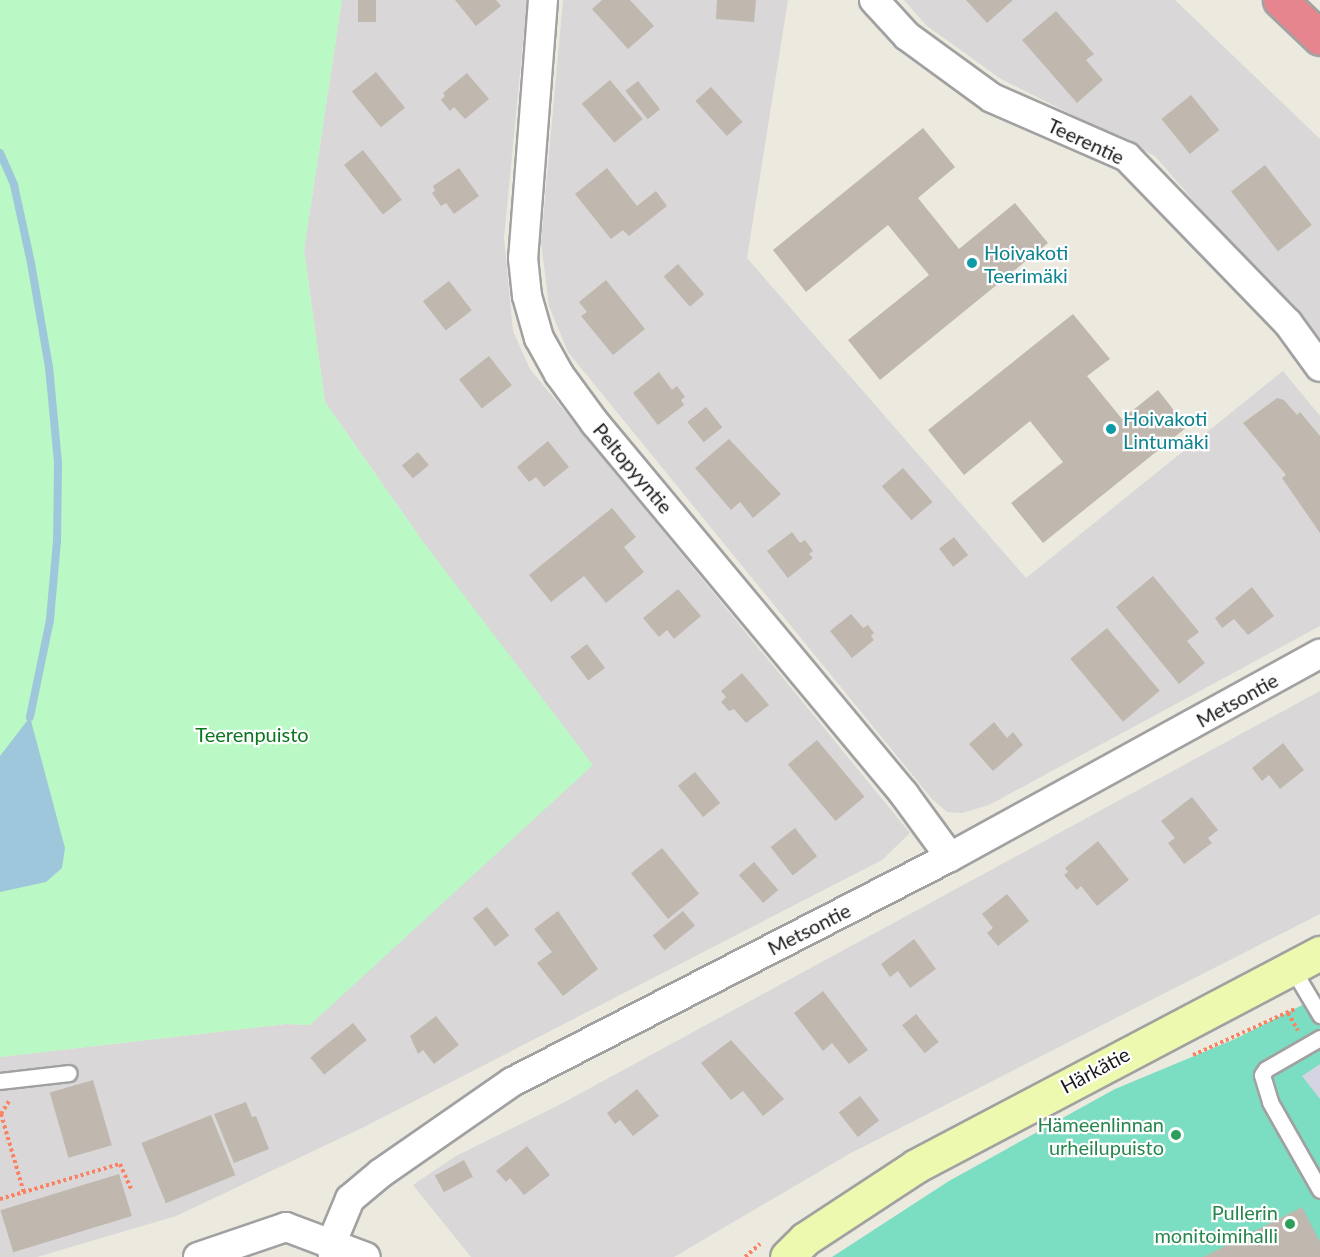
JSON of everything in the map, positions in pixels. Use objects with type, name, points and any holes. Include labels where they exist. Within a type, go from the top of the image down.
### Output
[{"type":"highway","points":[[1280,0],[1320,38]]},
{"type":"main road","name":"Härkätie","points":[[787,1257],[805,1239],[916,1166],[1320,953]]},
{"type":"street","name":"Peltopyyntie","points":[[543,0],[523,258],[526,296],[539,338],[559,374],[595,423],[904,794],[950,857]]},
{"type":"street","name":"Teerentie","points":[[874,0],[908,36],[992,98],[1127,158],[1288,323],[1320,367]]},
{"type":"street","name":"Metsontie","points":[[332,1249],[350,1199],[381,1173],[512,1082],[950,857],[1320,654]]},
{"type":"street","points":[[198,1257],[286,1227],[332,1249],[366,1257]]},
{"type":"lane","points":[[1292,968],[1320,1015]]},
{"type":"lane","points":[[1320,1038],[1266,1069],[1262,1075],[1270,1102],[1320,1190]]},
{"type":"lane","points":[[0,1081],[69,1073]]},
{"type":"path","points":[[1,1114],[24,1192]]},
{"type":"path","points":[[0,1198],[120,1164],[132,1191]]},
{"type":"shaded area","points":[[342,0],[527,0],[504,238],[513,331],[530,369],[910,833],[882,860],[362,1128],[176,1216],[37,1257],[0,1257],[0,1057],[286,1024],[310,1025],[421,539],[325,402],[304,250]]},
{"type":"shaded area","points":[[563,0],[788,0],[747,258],[1026,578],[1283,371],[1320,416],[1320,626],[989,805],[962,813],[947,812],[932,799],[568,352],[549,306],[541,242]]},
{"type":"shaded area","points":[[904,0],[1175,0],[1320,139],[1320,347],[1155,156],[1001,79],[927,26]]},
{"type":"shaded area","points":[[1320,691],[1320,914],[849,1154],[674,1257],[471,1257],[413,1185],[456,1156],[559,1105]]},
{"type":"shaded area","points":[[1320,1064],[1320,1099],[1302,1076]]},
{"type":"green space","name":"Teerenpuisto","points":[[0,0],[342,0],[304,250],[325,402],[421,539],[593,765],[310,1025],[286,1024],[0,1057]]},
{"type":"green space","name":"Hämeenlinnan urheilupuisto","points":[[1320,996],[1320,1257],[832,1257],[949,1181],[1115,1089],[1235,1039]]},
{"type":"water","points":[[30,717],[65,848],[62,868],[46,882],[0,892],[0,756]]},
{"type":"building","points":[[358,0],[376,0],[376,22],[358,22]]},
{"type":"building","points":[[455,0],[496,0],[501,6],[476,26]]},
{"type":"building","points":[[602,0],[630,0],[654,26],[628,49],[592,9]]},
{"type":"building","points":[[717,0],[756,0],[754,22],[716,19]]},
{"type":"building","points":[[966,0],[1013,0],[987,23]]},
{"type":"building","points":[[1056,11],[1094,54],[1086,60],[1103,80],[1077,103],[1022,40]]},
{"type":"building","points":[[376,72],[405,108],[381,127],[352,92]]},
{"type":"building","points":[[467,73],[489,99],[465,119],[454,107],[450,111],[441,100],[445,96],[443,93]]},
{"type":"building","points":[[610,80],[643,119],[614,143],[582,104]]},
{"type":"building","points":[[638,81],[660,109],[648,119],[625,91]]},
{"type":"building","points":[[711,87],[742,122],[727,136],[695,101]]},
{"type":"building","points":[[1191,95],[1219,130],[1190,154],[1161,119]]},
{"type":"building","name":"Hoivakoti Teerimäki","points":[[923,128],[955,167],[918,198],[959,249],[1015,203],[1048,243],[880,380],[848,340],[929,275],[888,225],[806,292],[773,250]]},
{"type":"building","points":[[363,150],[402,200],[383,214],[344,165]]},
{"type":"building","points":[[1265,165],[1312,225],[1278,251],[1231,191]]},
{"type":"building","points":[[459,168],[479,196],[454,214],[446,203],[441,206],[432,193],[435,191],[433,186]]},
{"type":"building","points":[[607,168],[637,206],[656,191],[667,206],[629,236],[623,230],[611,239],[575,194]]},
{"type":"building","points":[[678,264],[704,294],[690,307],[664,276]]},
{"type":"building","points":[[606,280],[645,329],[613,355],[581,316],[587,312],[579,302]]},
{"type":"building","points":[[449,281],[472,310],[446,330],[423,301]]},
{"type":"building","name":"Hoivakoti Lintumäki","points":[[1073,314],[1110,359],[1087,376],[1122,419],[1158,390],[1187,427],[1043,543],[1011,503],[1063,462],[1030,421],[964,475],[928,430]]},
{"type":"building","points":[[489,356],[512,385],[482,409],[459,379]]},
{"type":"building","points":[[659,372],[672,390],[677,386],[685,397],[681,400],[684,405],[658,425],[633,393]]},
{"type":"building","points":[[1277,398],[1284,400],[1297,415],[1300,412],[1320,436],[1320,533],[1282,478],[1286,475],[1243,423]]},
{"type":"building","points":[[706,407],[722,427],[704,442],[687,422]]},
{"type":"building","points":[[729,439],[781,494],[753,518],[740,502],[731,510],[695,468]]},
{"type":"building","points":[[548,441],[569,467],[544,487],[536,477],[529,482],[517,467]]},
{"type":"building","points":[[418,452],[429,465],[413,479],[402,465]]},
{"type":"building","points":[[903,468],[933,502],[911,520],[882,486]]},
{"type":"building","points":[[612,508],[636,537],[624,547],[644,572],[606,603],[584,576],[551,602],[529,575]]},
{"type":"building","points":[[792,532],[800,543],[805,540],[813,551],[809,554],[813,558],[788,578],[767,551]]},
{"type":"building","points":[[954,537],[968,555],[953,567],[939,549]]},
{"type":"building","points":[[1153,576],[1199,632],[1187,641],[1205,663],[1179,684],[1116,607]]},
{"type":"building","points":[[1252,587],[1274,616],[1248,635],[1234,619],[1222,628],[1215,618]]},
{"type":"building","points":[[678,589],[701,616],[674,639],[667,630],[659,637],[643,618]]},
{"type":"building","points":[[851,614],[863,628],[868,625],[874,633],[871,636],[874,640],[852,658],[830,631]]},
{"type":"building","points":[[1107,628],[1160,691],[1123,722],[1070,659]]},
{"type":"building","points":[[587,644],[605,668],[588,681],[570,657]]},
{"type":"building","points":[[742,673],[769,705],[746,723],[734,709],[729,711],[721,702],[726,697],[721,691]]},
{"type":"building","points":[[994,722],[1007,738],[1013,732],[1023,745],[993,771],[969,744]]},
{"type":"building","points":[[817,740],[865,797],[835,821],[788,764]]},
{"type":"building","points":[[1283,743],[1304,770],[1280,789],[1269,775],[1262,781],[1252,768]]},
{"type":"building","points":[[695,772],[720,803],[703,817],[678,786]]},
{"type":"building","points":[[1192,797],[1218,830],[1208,838],[1212,843],[1184,864],[1168,843],[1175,838],[1161,821]]},
{"type":"building","points":[[795,828],[817,856],[793,875],[771,847]]},
{"type":"building","points":[[1098,841],[1129,880],[1097,906],[1081,886],[1077,890],[1064,875],[1068,872],[1065,868]]},
{"type":"building","points":[[662,848],[699,894],[668,919],[631,873]]},
{"type":"building","points":[[754,862],[778,890],[763,903],[739,875]]},
{"type":"building","points":[[1007,894],[1029,921],[998,946],[987,933],[993,928],[982,914]]},
{"type":"building","points":[[487,907],[509,935],[495,946],[473,918]]},
{"type":"building","points":[[558,911],[598,969],[563,996],[537,963],[552,952],[534,929]]},
{"type":"building","points":[[683,911],[695,926],[665,950],[653,936]]},
{"type":"building","points":[[914,939],[936,969],[910,988],[898,971],[890,977],[881,964]]},
{"type":"building","points":[[823,991],[868,1050],[849,1064],[832,1043],[823,1051],[794,1013]]},
{"type":"building","points":[[916,1014],[939,1042],[925,1053],[902,1025]]},
{"type":"building","points":[[436,1016],[459,1045],[434,1064],[423,1050],[418,1054],[410,1036]]},
{"type":"building","points":[[353,1023],[367,1040],[324,1075],[310,1058]]},
{"type":"building","points":[[731,1040],[784,1099],[763,1116],[743,1091],[731,1100],[701,1063]]},
{"type":"building","points":[[93,1080],[112,1145],[68,1158],[50,1092]]},
{"type":"building","points":[[637,1089],[659,1116],[633,1136],[620,1120],[615,1124],[607,1113]]},
{"type":"building","points":[[860,1096],[879,1120],[858,1137],[839,1113]]},
{"type":"building","points":[[246,1102],[252,1117],[256,1116],[269,1149],[234,1163],[214,1114]]},
{"type":"building","points":[[211,1115],[235,1175],[166,1203],[141,1143]]},
{"type":"building","points":[[527,1146],[550,1175],[524,1195],[510,1178],[506,1182],[496,1171]]},
{"type":"building","points":[[464,1160],[473,1177],[444,1192],[435,1175]]},
{"type":"building","points":[[119,1174],[132,1216],[13,1252],[0,1210]]},
{"type":"building","name":"Pullerin monitoimihalli","points":[[1302,1207],[1320,1242],[1320,1257],[1203,1257]]},
{"type":"waterway","points":[[0,153],[14,185],[31,263],[49,367],[58,463],[57,541],[50,620],[30,717]]},
{"type":"place","name":"Hoivakoti Teerimäki","points":[[972,263]]},
{"type":"place","name":"Hoivakoti Lintumäki","points":[[1111,429]]},
{"type":"place","name":"Hämeenlinnan urheilupuisto","points":[[1176,1135]]},
{"type":"place","name":"Pullerin monitoimihalli","points":[[1290,1224]]}]
